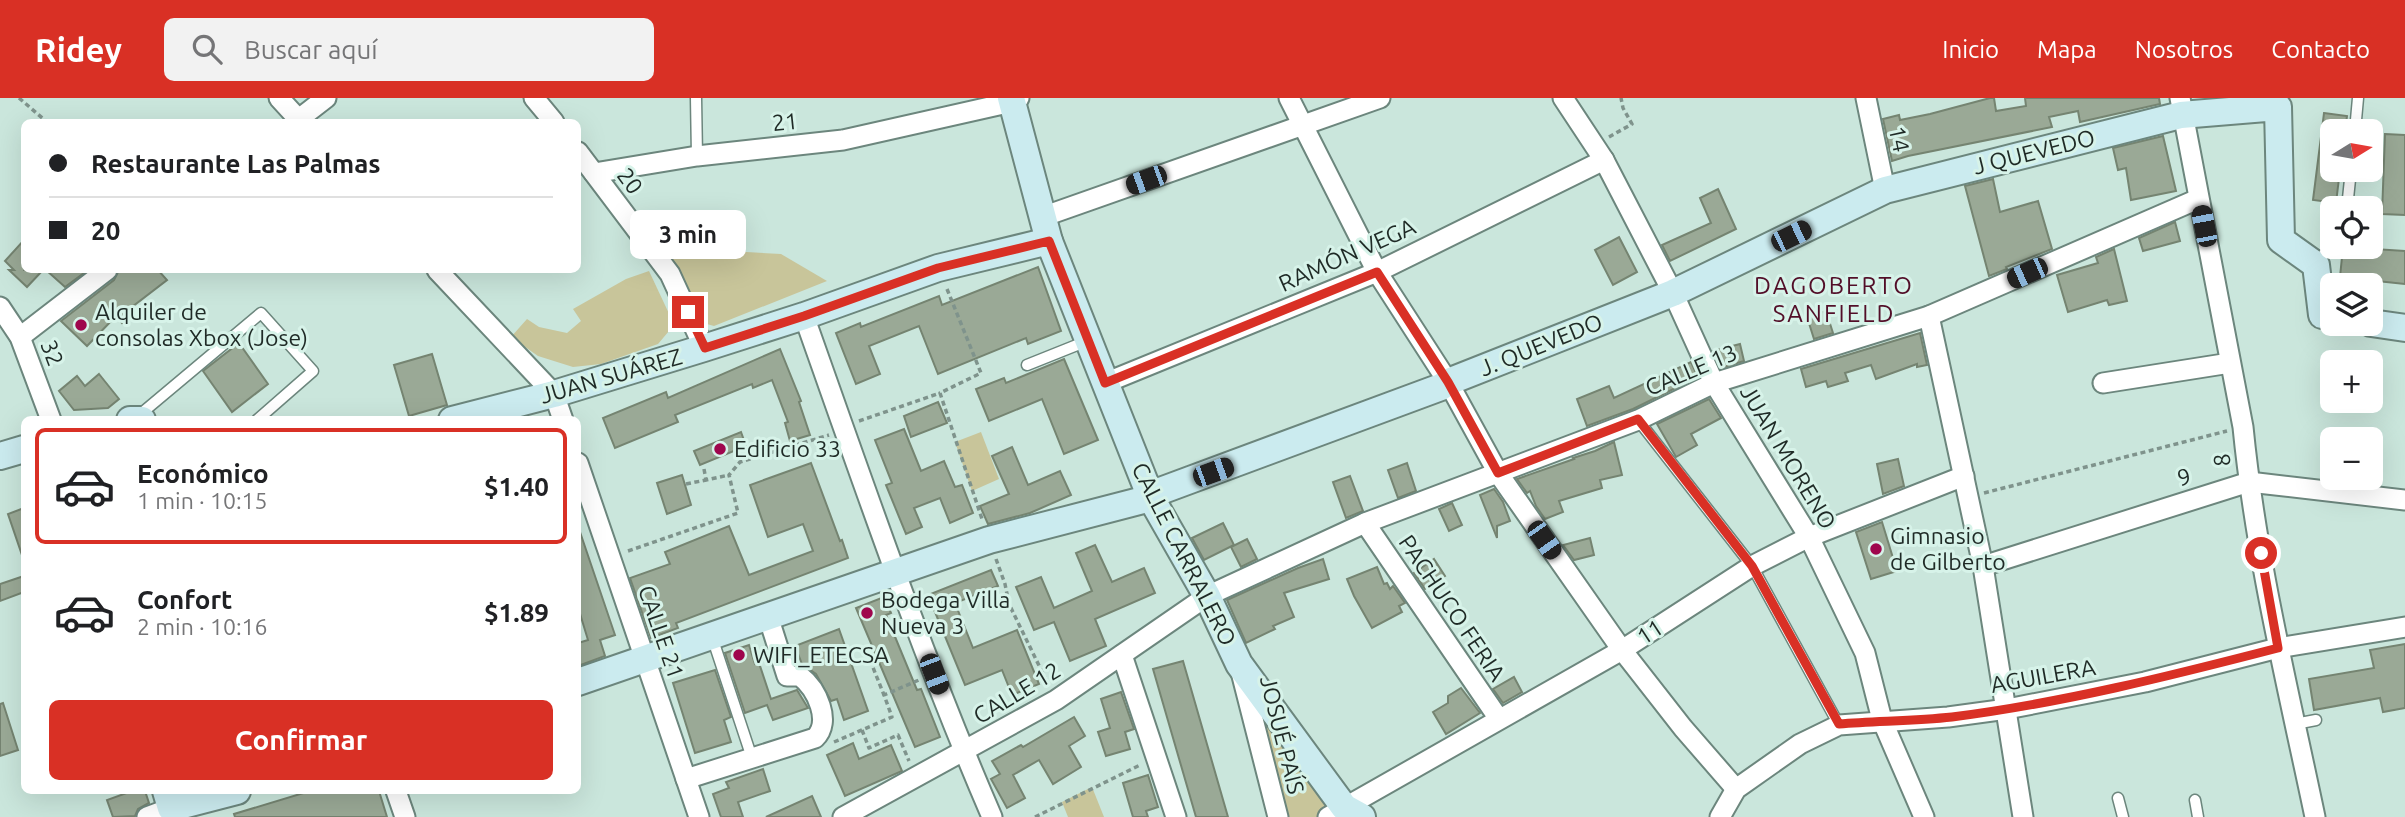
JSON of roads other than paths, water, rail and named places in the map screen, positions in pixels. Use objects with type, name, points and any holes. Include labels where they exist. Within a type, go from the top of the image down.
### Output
[{"type":"street","points":[[279,98],[296,119]]},
{"type":"street","points":[[302,119],[326,98]]},
{"type":"street","points":[[534,98],[552,119]]},
{"type":"street","points":[[1289,98],[1377,272],[1448,382],[1498,473],[1622,650],[1683,728],[1736,789]]},
{"type":"street","name":"JUAN SUÁREZ","points":[[468,416],[554,394],[804,316],[1045,229],[1302,124],[1380,98]]},
{"type":"street","name":"JUAN MORENO","points":[[1563,98],[1599,153],[1673,293],[1714,383],[1809,537],[1865,653],[1882,720],[1924,817]]},
{"type":"street","name":"14","points":[[1866,98],[1885,190]]},
{"type":"street","name":"21","points":[[594,173],[696,156],[843,140],[1014,99]]},
{"type":"street","name":"CALLE CARRALERO","points":[[1014,99],[1045,229],[1151,498],[1207,596],[1239,664],[1345,814]]},
{"type":"street","name":"J QUEVEDO","points":[[1885,190],[2182,106],[2278,107],[2281,240],[2316,265]]},
{"type":"street","name":"8","points":[[2182,106],[2244,427],[2249,482],[2278,648],[2315,817]]},
{"type":"street","name":"RAMÓN VEGA","points":[[1105,383],[1377,272],[1599,153]]},
{"type":"street","name":"20","points":[[581,156],[670,274],[705,348]]},
{"type":"street","name":"J. QUEVEDO","points":[[581,681],[989,540],[1151,498],[1163,490],[1441,387],[1673,293],[1885,190]]},
{"type":"street","name":"CALLE 13","points":[[1207,596],[1365,523],[1638,419],[1714,383],[1929,316],[2198,199]]},
{"type":"street","points":[[2316,265],[2320,299]]},
{"type":"street","points":[[20,337],[103,273]]},
{"type":"street","points":[[440,273],[554,394],[562,416]]},
{"type":"street","name":"32","points":[[0,307],[20,337],[50,416]]},
{"type":"street","points":[[804,316],[894,573],[992,817]]},
{"type":"street","points":[[1929,316],[1983,566],[2023,817]]},
{"type":"street","points":[[2383,325],[2405,328]]},
{"type":"street","points":[[2103,383],[2230,363]]},
{"type":"street","points":[[0,456],[21,450]]},
{"type":"street","name":"CALLE 21","points":[[581,472],[699,817]]},
{"type":"street","name":"11","points":[[1345,814],[1499,719],[1622,650],[1752,566],[1809,537],[1964,476]]},
{"type":"street","name":"9","points":[[1983,566],[2249,482],[2405,500]]},
{"type":"street","name":"PACHUCO FERIA","points":[[1365,523],[1499,719]]},
{"type":"street","name":"CALLE 12","points":[[843,817],[1056,700],[1207,596]]},
{"type":"street","points":[[686,779],[815,738],[821,732],[823,722],[815,690],[800,676],[787,676],[768,616]]},
{"type":"street","name":"AGUILERA","points":[[1720,817],[1736,789],[1800,744],[1839,724],[1948,717],[2007,709],[2146,682],[2278,648],[2405,626]]},
{"type":"street","points":[[1122,655],[1176,817]]},
{"type":"street","name":"JOSUÉ PAÍS","points":[[1239,664],[1278,817]]},
{"type":"street","points":[[146,817],[171,805],[223,794]]},
{"type":"street","points":[[397,794],[405,817]]},
{"type":"lane","points":[[696,98],[696,156]]},
{"type":"lane","points":[[2355,119],[2358,98]]},
{"type":"lane","points":[[2316,265],[2321,259]]},
{"type":"lane","points":[[140,416],[261,313],[313,371],[262,416]]},
{"type":"lane","points":[[1027,365],[1087,341]]},
{"type":"lane","points":[[1638,419],[1752,566],[1839,724]]},
{"type":"lane","points":[[712,636],[752,758]]},
{"type":"lane","points":[[2295,724],[2316,720]]},
{"type":"lane","points":[[2118,798],[2123,817]]},
{"type":"lane","points":[[2195,800],[2198,817]]},
{"type":"place","name":"Alquiler de consolas Xbox (Jose)","points":[[81,325]]},
{"type":"place","name":"Edificio 33","points":[[720,449]]},
{"type":"place","name":"Gimnasio de Gilberto","points":[[1876,549]]},
{"type":"place","name":"Bodega Villa Nueva 3","points":[[867,613]]},
{"type":"place","name":"WIFI_ETECSA","points":[[739,655]]},
{"type":"district","name":"DAGOBERTO SANFIELD","points":[[1834,300]]}]
